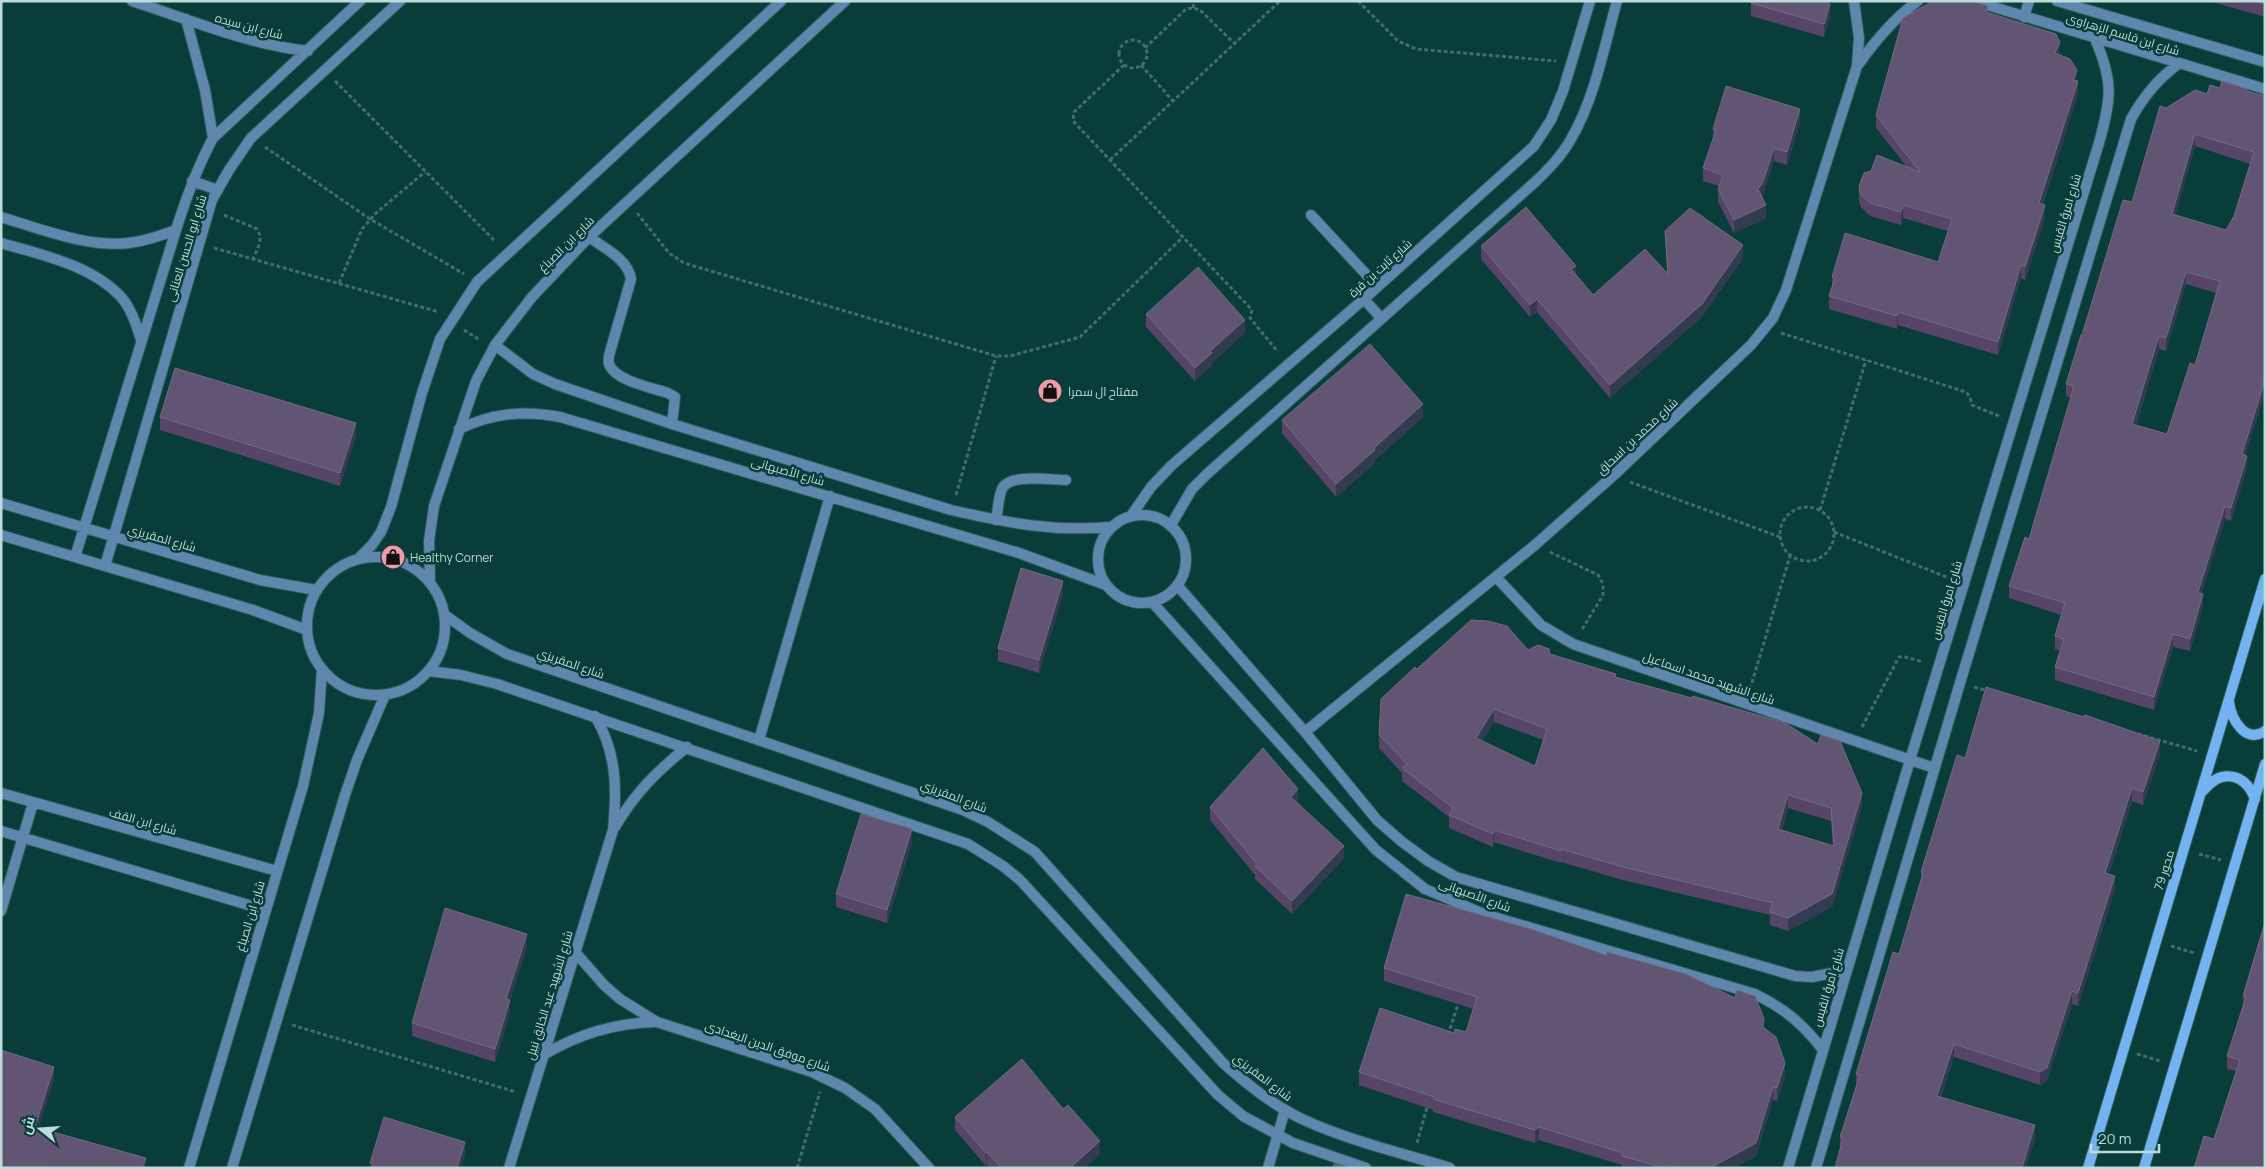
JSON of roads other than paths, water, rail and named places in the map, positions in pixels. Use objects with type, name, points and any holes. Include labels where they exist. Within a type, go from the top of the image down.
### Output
[{"type":"main road","name":"محور 79","points":[[2088,1168],[2122,1049],[2265,579]]},
{"type":"main road","points":[[2228,699],[2230,713],[2234,722],[2241,730],[2251,734],[2262,734],[2265,731]]},
{"type":"main road","points":[[2144,1168],[2265,764]]},
{"type":"main road","points":[[2198,799],[2211,781],[2222,776],[2232,776],[2243,781],[2251,789],[2255,800]]},
{"type":"street","name":"شارع ابن سيده","points":[[132,1],[246,40],[308,51]]},
{"type":"street","name":"شارع ابو الحسن العنانى","points":[[75,557],[192,180],[214,138],[360,1]]},
{"type":"street","name":"شارع ابو الحسن العنانى","points":[[105,566],[199,244],[218,190],[251,138],[400,1]]},
{"type":"street","points":[[359,558],[374,556],[397,560],[418,570],[430,581],[440,597],[445,615],[445,635],[439,655],[428,671],[413,685],[385,695],[368,695],[350,690],[335,682],[322,669],[312,651],[307,630],[311,603],[316,590],[335,571],[359,558],[372,545],[381,532],[390,507],[431,362],[440,339],[477,282],[780,1]]},
{"type":"street","name":"شارع ابن الصباغ","points":[[430,581],[429,541],[434,506],[476,381],[494,347],[532,296],[589,237],[846,1]]},
{"type":"street","name":"شارع ثابت بن قرة","points":[[1131,516],[1139,500],[1172,465],[1364,299],[1534,146],[1551,120],[1572,62],[1590,1]]},
{"type":"street","points":[[1171,525],[1192,489],[1207,474],[1534,184],[1554,163],[1571,140],[1584,114],[1617,1]]},
{"type":"street","name":"شارع محمد بن اسحاق","points":[[1305,732],[1535,545],[1614,475],[1752,346],[1766,328],[1773,318],[1786,290],[1857,66],[1860,38],[1854,1]]},
{"type":"street","name":"شارع محمد بن اسحاق","points":[[1857,66],[1892,23],[1918,1]]},
{"type":"street","name":"شارع ابن قاسم الزهراوى","points":[[1974,1],[2094,39],[2265,89]]},
{"type":"street","points":[[2024,17],[2029,1]]},
{"type":"street","name":"شارع ابن قاسم الزهراوى","points":[[2057,1],[2265,62]]},
{"type":"street","points":[[186,19],[204,82],[214,138]]},
{"type":"street","name":"شارع امرؤ القيس","points":[[1788,1168],[1938,667],[2107,114],[2110,91],[2106,64],[2094,39]]},
{"type":"street","points":[[1816,1168],[1934,768],[2131,119],[2143,98],[2159,79],[2178,64]]},
{"type":"street","points":[[192,180],[218,190]]},
{"type":"street","points":[[1311,214],[1378,286]]},
{"type":"street","points":[[1,217],[80,239],[104,243],[133,243],[176,230]]},
{"type":"street","points":[[589,237],[624,262],[630,270],[631,279],[610,352],[609,363],[614,373],[675,397],[672,424]]},
{"type":"street","points":[[1,242],[75,266],[106,284],[123,299],[136,323],[141,340]]},
{"type":"street","points":[[1364,299],[1381,318]]},
{"type":"street","name":"شارع الأصبهانى","points":[[494,347],[533,374],[555,384],[672,424],[951,510],[996,520],[1053,529],[1110,527]]},
{"type":"street","name":"شارع الأصبهانى","points":[[459,429],[478,420],[498,415],[519,412],[539,413],[830,496],[1019,553],[1106,585]]},
{"type":"street","points":[[996,520],[1002,490],[1006,483],[1014,479],[1066,480]]},
{"type":"street","points":[[758,740],[830,496]]},
{"type":"street","name":"شارع المقريزي","points":[[1,503],[260,580],[316,590]]},
{"type":"street","points":[[1145,514],[1159,518],[1171,525],[1178,533],[1186,554],[1186,565],[1177,586],[1166,596],[1152,602],[1134,602],[1118,597],[1106,585],[1100,574],[1098,562],[1098,549],[1110,527],[1120,520],[1145,514]]},
{"type":"street","points":[[1,535],[253,610],[307,630]]},
{"type":"street","name":"شارع الشهيد محمد اسماعيل","points":[[1496,577],[1541,625],[1573,644],[1934,768]]},
{"type":"street","name":"شارع الأصبهانى","points":[[1177,586],[1305,732],[1377,820],[1401,842],[1428,861],[1456,877],[1794,976],[1820,976],[1847,970]]},
{"type":"street","name":"شارع الأصبهانى","points":[[1152,602],[1376,850],[1425,889],[1484,914],[1755,994],[1793,1016],[1809,1031],[1823,1050]]},
{"type":"street","name":"شارع المقريزي","points":[[445,615],[470,633],[507,654],[963,810],[988,822],[1035,852],[1223,1063],[1242,1080],[1285,1110],[1326,1129],[1450,1168]]},
{"type":"street","name":"شارع ابن الصباغ","points":[[189,1168],[265,910],[304,786],[319,713],[322,669]]},
{"type":"street","points":[[428,671],[475,678],[595,716],[949,837],[986,854],[1019,879],[1218,1095],[1243,1116],[1315,1152],[1366,1168]]},
{"type":"street","points":[[232,1168],[345,795],[357,760],[385,695]]},
{"type":"street","name":"شارع الشهيد عبد الخالق نبيل","points":[[509,1168],[613,830],[616,786],[614,766],[604,731],[595,716]]},
{"type":"street","name":"شارع الشهيد عبد الخالق نبيل","points":[[613,830],[640,789],[657,770],[687,747]]},
{"type":"street","name":"شارع ابن القف","points":[[2,796],[278,871]]},
{"type":"street","points":[[1,911],[33,803]]},
{"type":"street","points":[[1,831],[265,910]]},
{"type":"street","name":"شارع موفق الدين البغدادى","points":[[576,952],[604,985],[626,1003],[657,1022],[803,1069],[845,1088],[875,1109],[929,1168]]},
{"type":"street","name":"شارع موفق الدين البغدادى","points":[[543,1056],[564,1043],[602,1029],[633,1022],[657,1022]]},
{"type":"street","points":[[1268,1168],[1285,1110]]},
{"type":"place","name":"مفتاح ال سمرا","points":[[1050,391]]},
{"type":"place","name":"Healthy Corner","points":[[393,557]]}]
